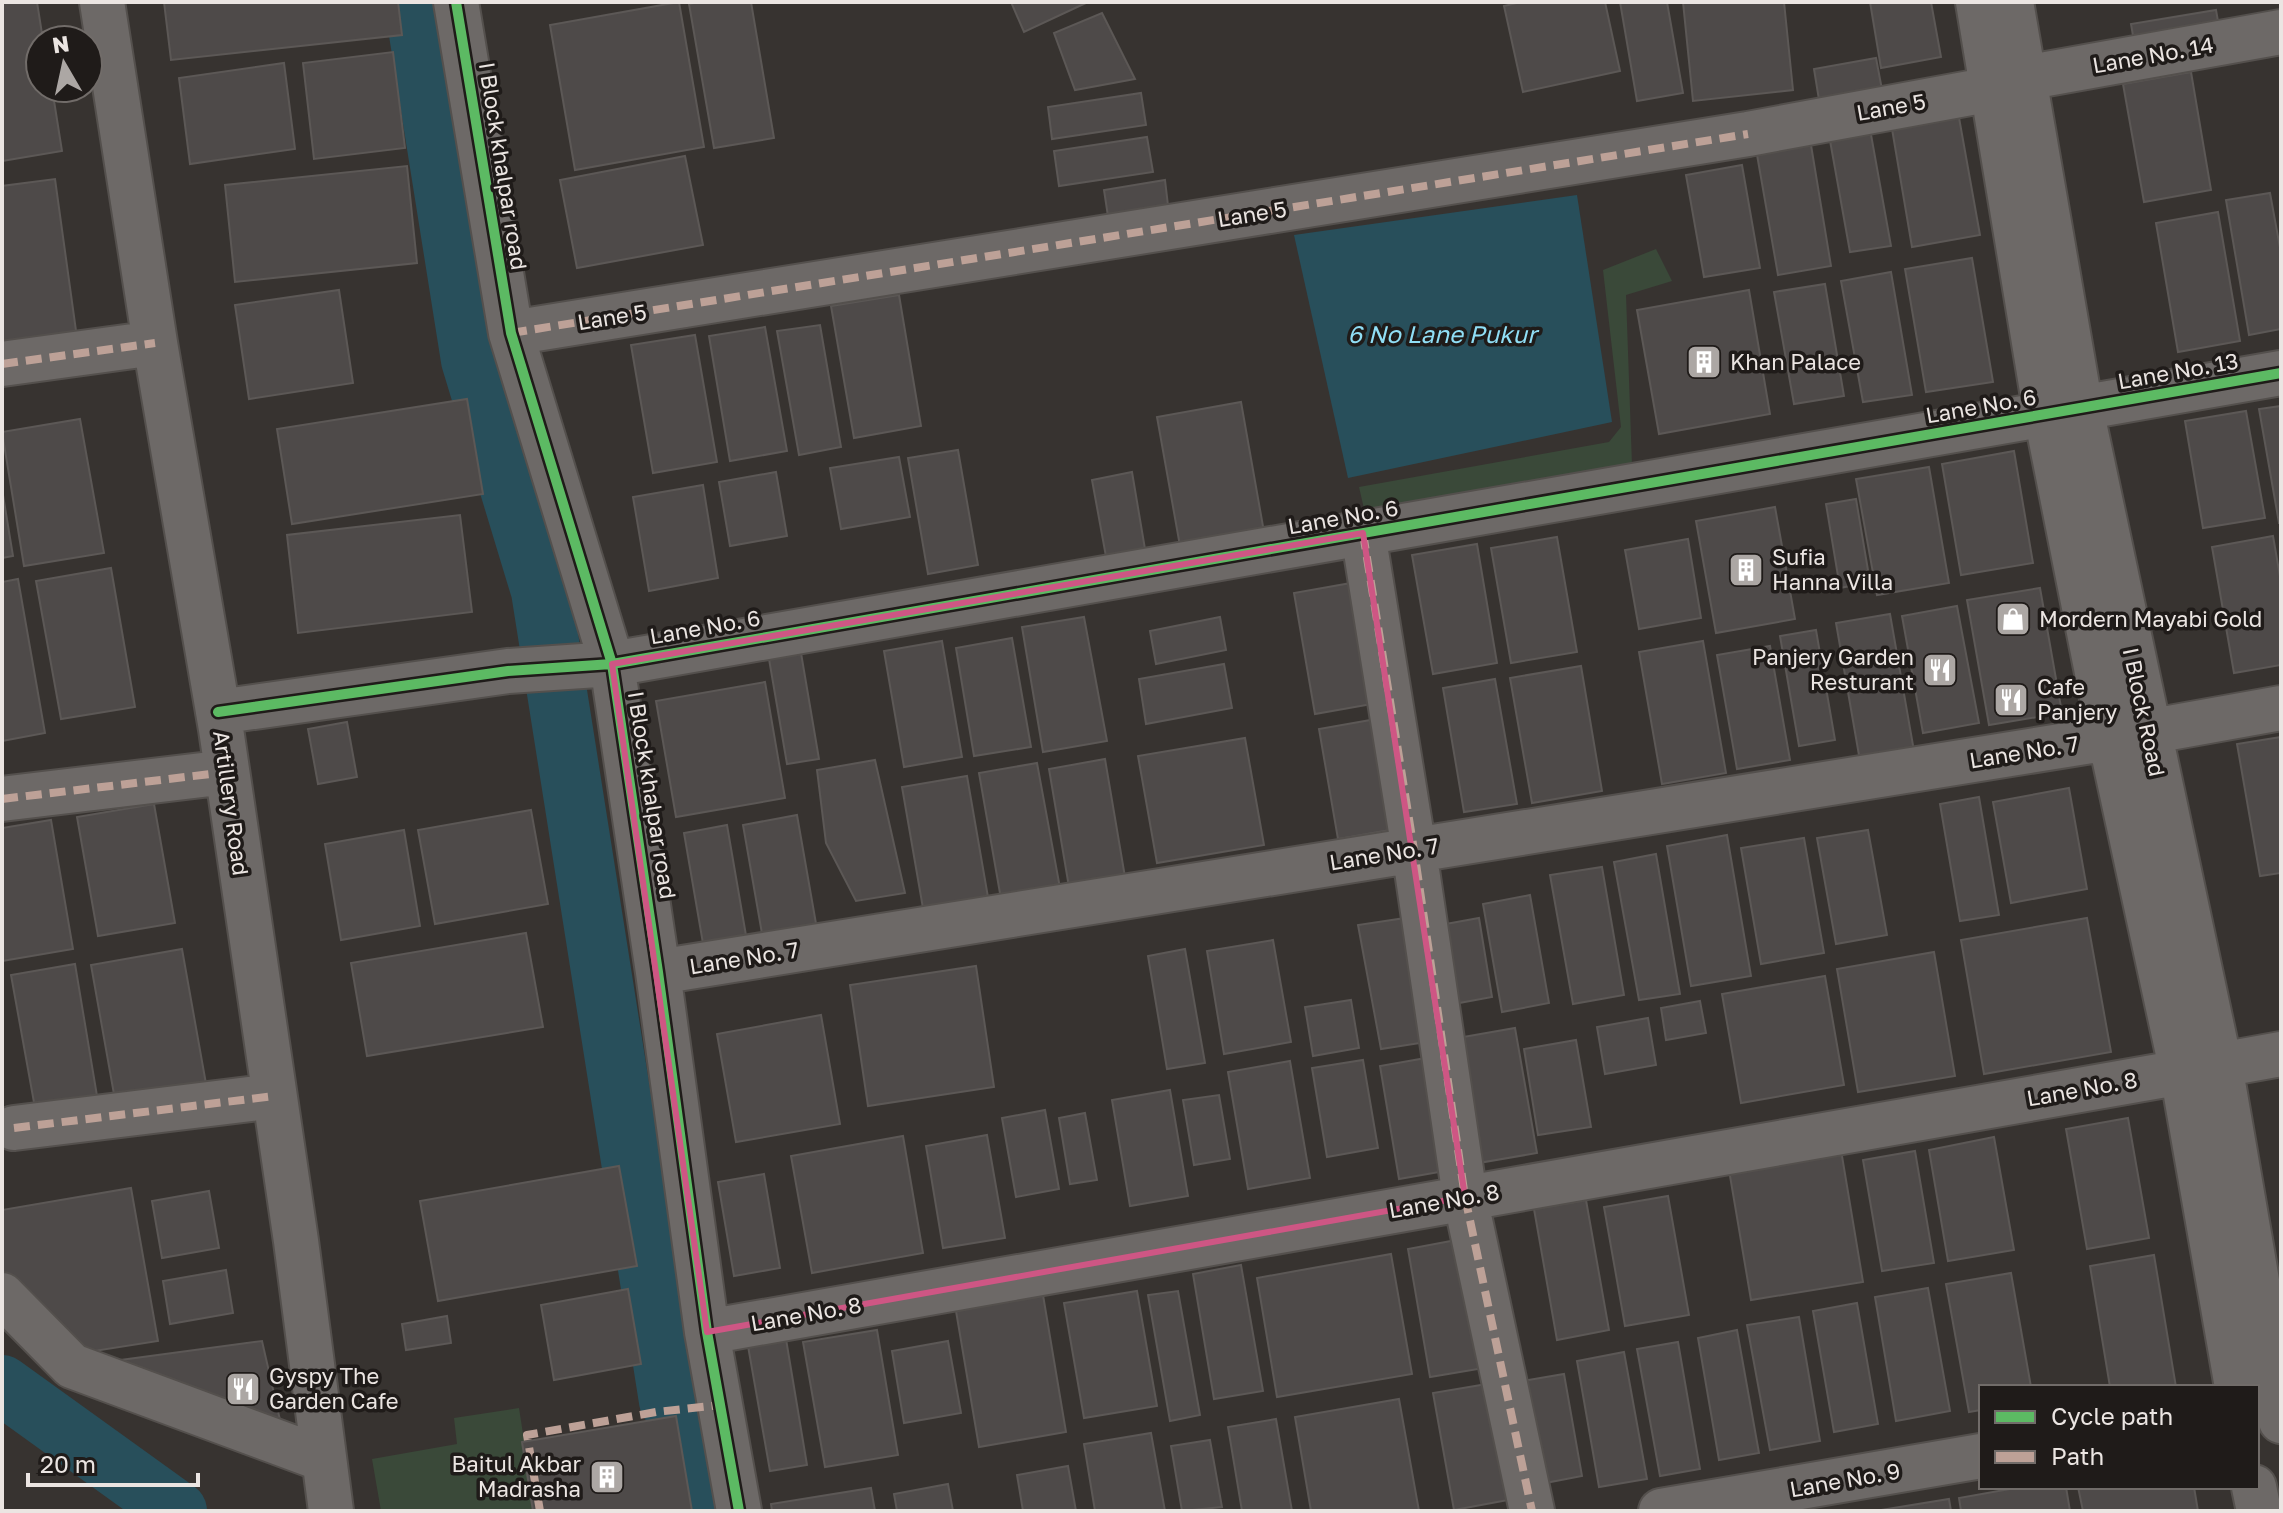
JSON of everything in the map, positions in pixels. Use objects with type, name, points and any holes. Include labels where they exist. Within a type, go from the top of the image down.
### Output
[{"type":"street","name":"Artillery Road","points":[[102,2],[155,343],[218,712],[296,1241],[331,1511]]},
{"type":"street","name":"I Block khalpar road","points":[[456,2],[511,333],[612,664],[707,1332],[739,1511]]},
{"type":"street","name":"I Block Road","points":[[1978,2],[2008,84],[2063,412],[2274,1411]]},
{"type":"street","name":"I Block Road","points":[[2008,84],[2011,2]]},
{"type":"street","name":"Lane No. 14","points":[[2008,84],[2281,32]]},
{"type":"street","name":"Lane 5","points":[[511,333],[1748,134],[2008,84]]},
{"type":"street","points":[[2,364],[155,343]]},
{"type":"street","name":"Lane No. 13","points":[[2063,412],[2281,373]]},
{"type":"street","name":"Lane No. 6","points":[[218,712],[508,671],[612,664],[2063,412]]},
{"type":"street","points":[[1363,533],[1465,1197],[1532,1511]]},
{"type":"street","name":"Lane No. 7","points":[[658,972],[2281,708]]},
{"type":"street","points":[[2,799],[227,772]]},
{"type":"street","name":"Lane No. 8","points":[[707,1332],[2281,1054]]},
{"type":"street","name":"I Block Road","points":[[2201,1069],[2237,1385]]},
{"type":"street","points":[[14,1128],[274,1096]]},
{"type":"street","points":[[2,1295],[72,1366],[323,1459]]},
{"type":"street","name":"Lane No. 9","points":[[1661,1511],[1979,1456]]},
{"type":"street","points":[[2254,1489],[2259,1511]]},
{"type":"highlighted area","points":[[1363,533],[1465,1197],[707,1332],[612,664]]},
{"type":"green space","points":[[1656,249],[1672,281],[1626,295],[1632,465],[1365,513],[1359,487],[1609,442],[1621,427],[1603,270]]},
{"type":"green space","points":[[519,1408],[535,1511],[381,1511],[372,1459],[457,1444],[454,1418]]},
{"type":"water","name":"6 No Lane Pukur","points":[[1577,195],[1612,422],[1348,478],[1294,235]]},
{"type":"building","points":[[2,2],[37,2],[40,24],[24,24],[24,104],[55,104],[62,151],[2,161]]},
{"type":"building","points":[[164,2],[398,2],[402,35],[171,60]]},
{"type":"building","points":[[679,2],[704,147],[575,170],[550,25]]},
{"type":"building","points":[[751,2],[774,138],[714,148],[689,4]]},
{"type":"building","points":[[1011,2],[1088,2],[1024,32]]},
{"type":"building","points":[[1521,2],[1605,2],[1620,71],[1523,92],[1504,6]]},
{"type":"building","points":[[1620,2],[1667,2],[1683,93],[1637,101]]},
{"type":"building","points":[[1683,2],[1784,2],[1793,90],[1693,101]]},
{"type":"building","points":[[1870,2],[1931,2],[1941,57],[1881,68]]},
{"type":"building","points":[[2216,10],[2221,38],[2136,53],[2131,24]]},
{"type":"building","points":[[1102,13],[1135,79],[1075,90],[1054,33]]},
{"type":"building","points":[[393,52],[405,148],[314,159],[303,63]]},
{"type":"building","points":[[1876,58],[1883,95],[1820,106],[1814,69]]},
{"type":"building","points":[[284,63],[295,149],[190,164],[179,78]]},
{"type":"building","points":[[2191,72],[2211,190],[2144,202],[2123,84]]},
{"type":"building","points":[[1141,93],[1146,125],[1052,139],[1048,107]]},
{"type":"building","points":[[1958,112],[1980,235],[1912,247],[1891,123]]},
{"type":"building","points":[[1870,129],[1891,246],[1850,252],[1829,135]]},
{"type":"building","points":[[1147,137],[1153,172],[1059,186],[1054,151]]},
{"type":"building","points":[[1810,139],[1831,266],[1778,275],[1756,149]]},
{"type":"building","points":[[685,156],[703,245],[577,268],[560,180]]},
{"type":"building","points":[[1742,165],[1760,268],[1704,277],[1686,175]]},
{"type":"building","points":[[407,166],[417,263],[235,282],[225,185]]},
{"type":"building","points":[[55,179],[77,338],[2,348],[2,186]]},
{"type":"building","points":[[1165,180],[1169,214],[1109,223],[1104,190]]},
{"type":"building","points":[[2270,193],[2281,253],[2281,329],[2249,335],[2226,200]]},
{"type":"building","points":[[2218,212],[2240,341],[2178,352],[2156,223]]},
{"type":"building","points":[[1972,258],[1993,382],[1926,392],[1905,269]]},
{"type":"building","points":[[1891,272],[1912,395],[1863,402],[1841,281]]},
{"type":"building","points":[[1825,284],[1844,396],[1794,404],[1774,292]]},
{"type":"building","points":[[339,290],[353,383],[249,399],[235,305]]},
{"type":"building","name":"Khan Palace","points":[[1749,290],[1770,414],[1659,434],[1637,310]]},
{"type":"building","points":[[899,295],[921,426],[854,438],[831,306]]},
{"type":"building","points":[[820,325],[841,447],[799,455],[777,331]]},
{"type":"building","points":[[765,327],[787,451],[730,461],[709,336]]},
{"type":"building","points":[[695,335],[717,462],[653,473],[631,345]]},
{"type":"building","points":[[467,399],[483,494],[292,524],[277,429]]},
{"type":"building","points":[[1241,402],[1264,532],[1180,546],[1157,417]]},
{"type":"building","points":[[2281,406],[2281,523],[2279,523],[2259,409]]},
{"type":"building","points":[[2246,411],[2265,518],[2203,528],[2185,421]]},
{"type":"building","points":[[80,419],[104,553],[24,566],[2,432]]},
{"type":"building","points":[[958,450],[978,565],[928,574],[908,458]]},
{"type":"building","points":[[2014,451],[2033,563],[1961,575],[1942,464]]},
{"type":"building","points":[[899,457],[910,517],[841,529],[830,468]]},
{"type":"building","points":[[1929,467],[1949,583],[1877,595],[1856,479]]},
{"type":"building","points":[[776,472],[787,536],[730,546],[719,482]]},
{"type":"building","points":[[1132,472],[1146,555],[1107,562],[1092,480]]},
{"type":"building","points":[[703,485],[718,578],[649,591],[633,497]]},
{"type":"building","points":[[2,489],[13,556],[2,558]]},
{"type":"building","points":[[1856,499],[1870,582],[1840,588],[1826,504]]},
{"type":"building","name":"Sufia Hanna Villa","points":[[1775,507],[1795,619],[1716,633],[1696,521]]},
{"type":"building","points":[[460,515],[472,612],[298,633],[287,535]]},
{"type":"building","points":[[2273,536],[2281,582],[2281,665],[2234,673],[2212,547]]},
{"type":"building","points":[[1557,537],[1577,652],[1511,663],[1491,548]]},
{"type":"building","points":[[1688,539],[1701,618],[1639,629],[1625,550]]},
{"type":"building","points":[[1477,544],[1497,663],[1433,674],[1412,555]]},
{"type":"building","points":[[111,568],[135,707],[61,719],[36,581]]},
{"type":"building","points":[[18,579],[45,733],[2,741],[2,582]]},
{"type":"building","points":[[1368,580],[1389,701],[1315,714],[1294,593]]},
{"type":"building","points":[[2040,588],[2062,713],[1989,725],[1967,600]]},
{"type":"building","name":"Panjery Garden Resturant","points":[[1957,606],[1979,723],[1923,733],[1902,616]]},
{"type":"building","points":[[1890,614],[1914,751],[1860,761],[1836,623]]},
{"type":"building","points":[[1084,617],[1107,741],[1043,752],[1022,627]]},
{"type":"building","points":[[1220,617],[1226,650],[1156,664],[1150,631]]},
{"type":"building","points":[[1816,630],[1835,740],[1799,746],[1780,636]]},
{"type":"building","points":[[1012,638],[1031,747],[974,756],[956,648]]},
{"type":"building","points":[[942,641],[962,757],[904,767],[884,651]]},
{"type":"building","points":[[1703,641],[1726,773],[1662,784],[1639,652]]},
{"type":"building","points":[[1770,646],[1790,760],[1737,769],[1717,655]]},
{"type":"building","points":[[801,653],[819,759],[787,764],[769,659]]},
{"type":"building","points":[[1224,664],[1232,708],[1146,724],[1139,679]]},
{"type":"building","points":[[1581,666],[1602,791],[1532,803],[1510,678]]},
{"type":"building","points":[[1495,679],[1517,804],[1464,812],[1443,688]]},
{"type":"building","points":[[765,682],[785,798],[676,817],[656,701]]},
{"type":"building","points":[[1382,718],[1402,828],[1338,839],[1319,729]]},
{"type":"building","points":[[347,722],[357,777],[318,784],[308,729]]},
{"type":"building","points":[[2281,737],[2281,873],[2260,876],[2237,744]]},
{"type":"building","points":[[1245,738],[1264,845],[1157,863],[1138,756]]},
{"type":"building","points":[[1105,759],[1125,877],[1069,887],[1049,769]]},
{"type":"building","points":[[875,760],[905,893],[856,901],[826,843],[817,770]]},
{"type":"building","points":[[1037,763],[1060,888],[1001,899],[979,773]]},
{"type":"building","points":[[967,776],[989,903],[924,914],[902,787]]},
{"type":"building","points":[[2069,788],[2087,889],[2011,903],[1993,802]]},
{"type":"building","points":[[1979,797],[1999,915],[1960,921],[1940,804]]},
{"type":"building","points":[[154,804],[175,923],[98,936],[77,817]]},
{"type":"building","points":[[531,810],[548,904],[435,924],[418,830]]},
{"type":"building","points":[[797,815],[818,935],[764,945],[743,825]]},
{"type":"building","points":[[51,820],[73,949],[2,961],[2,828]]},
{"type":"building","points":[[727,825],[748,947],[705,955],[684,833]]},
{"type":"building","points":[[404,830],[420,926],[341,940],[325,844]]},
{"type":"building","points":[[1868,830],[1887,935],[1836,944],[1817,838]]},
{"type":"building","points":[[1727,835],[1751,976],[1691,986],[1667,846]]},
{"type":"building","points":[[1804,838],[1824,953],[1761,964],[1741,848]]},
{"type":"building","points":[[1656,854],[1680,994],[1639,1000],[1614,862]]},
{"type":"building","points":[[1602,867],[1624,995],[1573,1004],[1550,875]]},
{"type":"building","points":[[1530,895],[1549,1003],[1502,1012],[1483,904]]},
{"type":"building","points":[[1412,917],[1433,1041],[1381,1049],[1358,925]]},
{"type":"building","points":[[1479,918],[1492,997],[1443,1006],[1429,927]]},
{"type":"building","points":[[2087,918],[2111,1052],[1984,1074],[1961,940]]},
{"type":"building","points":[[526,933],[543,1027],[367,1056],[351,963]]},
{"type":"building","points":[[1273,940],[1291,1042],[1224,1054],[1207,951]]},
{"type":"building","points":[[182,949],[208,1095],[117,1111],[91,965]]},
{"type":"building","points":[[1185,949],[1205,1063],[1167,1069],[1148,956]]},
{"type":"building","points":[[1934,952],[1955,1076],[1858,1092],[1837,969]]},
{"type":"building","points":[[75,964],[99,1108],[37,1119],[11,975]]},
{"type":"building","points":[[976,966],[994,1087],[868,1106],[850,985]]},
{"type":"building","points":[[1825,976],[1844,1085],[1741,1103],[1722,994]]},
{"type":"building","points":[[1351,1000],[1359,1048],[1313,1056],[1305,1007]]},
{"type":"building","points":[[1700,1001],[1706,1033],[1666,1040],[1661,1008]]},
{"type":"building","points":[[821,1015],[840,1124],[736,1142],[717,1034]]},
{"type":"building","points":[[1648,1018],[1656,1065],[1605,1074],[1597,1027]]},
{"type":"building","points":[[1515,1028],[1537,1153],[1467,1165],[1446,1040]]},
{"type":"building","points":[[1576,1040],[1591,1127],[1538,1135],[1524,1049]]},
{"type":"building","points":[[1426,1058],[1445,1171],[1399,1179],[1380,1066]]},
{"type":"building","points":[[1363,1060],[1378,1148],[1327,1157],[1312,1068]]},
{"type":"building","points":[[1290,1061],[1310,1178],[1248,1189],[1228,1072]]},
{"type":"building","points":[[1170,1090],[1188,1196],[1130,1206],[1112,1100]]},
{"type":"building","points":[[1219,1095],[1230,1159],[1194,1165],[1183,1100]]},
{"type":"building","points":[[1045,1110],[1059,1189],[1016,1197],[1002,1118]]},
{"type":"building","points":[[1085,1113],[1097,1180],[1070,1184],[1059,1118]]},
{"type":"building","points":[[2128,1118],[2149,1238],[2087,1249],[2066,1129]]},
{"type":"building","points":[[987,1135],[1005,1238],[943,1248],[926,1146]]},
{"type":"building","points":[[903,1136],[923,1253],[812,1273],[791,1156]]},
{"type":"building","points":[[1994,1137],[2014,1250],[1948,1261],[1929,1150]]},
{"type":"building","points":[[1841,1150],[1863,1282],[1751,1300],[1729,1170]]},
{"type":"building","points":[[1915,1151],[1934,1263],[1882,1271],[1863,1160]]},
{"type":"building","points":[[619,1166],[637,1266],[438,1301],[420,1201]]},
{"type":"building","points":[[764,1174],[780,1268],[734,1276],[718,1182]]},
{"type":"building","points":[[131,1188],[158,1341],[88,1352],[2,1271],[2,1210]]},
{"type":"building","points":[[209,1191],[219,1248],[162,1258],[152,1201]]},
{"type":"building","points":[[1668,1196],[1689,1315],[1625,1326],[1604,1207]]},
{"type":"building","points":[[1586,1200],[1609,1330],[1557,1340],[1534,1209]]},
{"type":"building","points":[[1467,1238],[1490,1367],[1430,1377],[1408,1249]]},
{"type":"building","points":[[1391,1254],[1412,1374],[1277,1397],[1257,1278]]},
{"type":"building","points":[[2154,1255],[2176,1385],[2110,1385],[2090,1266]]},
{"type":"building","points":[[1241,1265],[1263,1391],[1214,1399],[1193,1274]]},
{"type":"building","points":[[226,1270],[233,1313],[170,1324],[163,1281]]},
{"type":"building","points":[[2011,1273],[2031,1385],[1979,1385],[1979,1410],[1969,1412],[1946,1284]]},
{"type":"building","points":[[1928,1288],[1950,1411],[1896,1421],[1875,1297]]},
{"type":"building","points":[[628,1289],[641,1364],[554,1380],[541,1305]]},
{"type":"building","points":[[1137,1291],[1157,1406],[1084,1418],[1064,1303]]},
{"type":"building","points":[[1178,1291],[1200,1415],[1170,1421],[1148,1295]]},
{"type":"building","points":[[1043,1295],[1066,1432],[979,1447],[956,1311]]},
{"type":"building","points":[[1857,1303],[1878,1424],[1834,1432],[1813,1311]]},
{"type":"building","points":[[447,1316],[451,1343],[406,1350],[402,1324]]},
{"type":"building","points":[[1799,1317],[1820,1441],[1770,1450],[1747,1325]]},
{"type":"building","points":[[877,1330],[898,1455],[825,1467],[803,1342]]},
{"type":"building","points":[[1737,1330],[1759,1453],[1719,1460],[1698,1338]]},
{"type":"building","points":[[786,1339],[807,1465],[770,1471],[748,1346]]},
{"type":"building","points":[[262,1341],[280,1420],[113,1361]]},
{"type":"building","points":[[948,1341],[961,1413],[904,1423],[892,1351]]},
{"type":"building","points":[[1678,1342],[1700,1469],[1660,1476],[1637,1349]]},
{"type":"building","points":[[1624,1352],[1647,1479],[1599,1487],[1577,1361]]},
{"type":"building","points":[[1564,1374],[1582,1476],[1535,1485],[1517,1382]]},
{"type":"building","points":[[1499,1382],[1519,1498],[1454,1510],[1433,1393]]},
{"type":"building","points":[[1399,1399],[1419,1511],[1311,1511],[1295,1417]]},
{"type":"building","name":"Baitul Akbar Madrasha","points":[[676,1416],[692,1511],[533,1511],[522,1442]]},
{"type":"building","points":[[1276,1419],[1292,1511],[1242,1511],[1228,1427]]},
{"type":"building","points":[[1151,1433],[1165,1511],[1095,1511],[1084,1444]]},
{"type":"building","points":[[1210,1440],[1222,1507],[1182,1511],[1171,1446]]},
{"type":"building","points":[[1068,1466],[1076,1511],[1023,1511],[1017,1475]]},
{"type":"building","points":[[948,1484],[953,1511],[897,1511],[894,1494]]},
{"type":"building","points":[[871,1488],[875,1511],[772,1511],[771,1504]]},
{"type":"building","points":[[2010,1489],[2066,1489],[2070,1511],[1961,1511],[1959,1498]]},
{"type":"building","points":[[2078,1489],[2194,1489],[2198,1511],[2083,1511]]},
{"type":"building","points":[[1949,1499],[1951,1511],[1875,1511]]},
{"type":"waterway","points":[[414,2],[471,360],[541,591],[669,1401],[708,1437],[722,1511]]},
{"type":"waterway","points":[[2,1385],[177,1511]]},
{"type":"marked path","points":[[511,333],[1748,134]]},
{"type":"marked path","points":[[2,364],[155,343]]},
{"type":"marked path","points":[[1363,533],[1465,1197],[1532,1511]]},
{"type":"marked path","points":[[2,799],[227,772]]},
{"type":"marked path","points":[[14,1128],[274,1096]]},
{"type":"marked path","points":[[540,1511],[527,1435],[656,1412],[720,1405]]},
{"type":"cycle path","points":[[456,2],[511,333],[612,664],[707,1332],[739,1511]]},
{"type":"cycle path","points":[[218,712],[508,671],[612,664],[2281,373]]},
{"type":"place","name":"Khan Palace","points":[[1704,362]]},
{"type":"place","name":"Sufia Hanna Villa","points":[[1746,570]]},
{"type":"place","name":"Mordern Mayabi Gold","points":[[2013,619]]},
{"type":"place","name":"Panjery Garden Resturant","points":[[1940,670]]},
{"type":"place","name":"Cafe Panjery","points":[[2011,700]]},
{"type":"place","name":"Gyspy The Garden Cafe","points":[[243,1389]]},
{"type":"place","name":"Baitul Akbar Madrasha","points":[[607,1477]]}]
